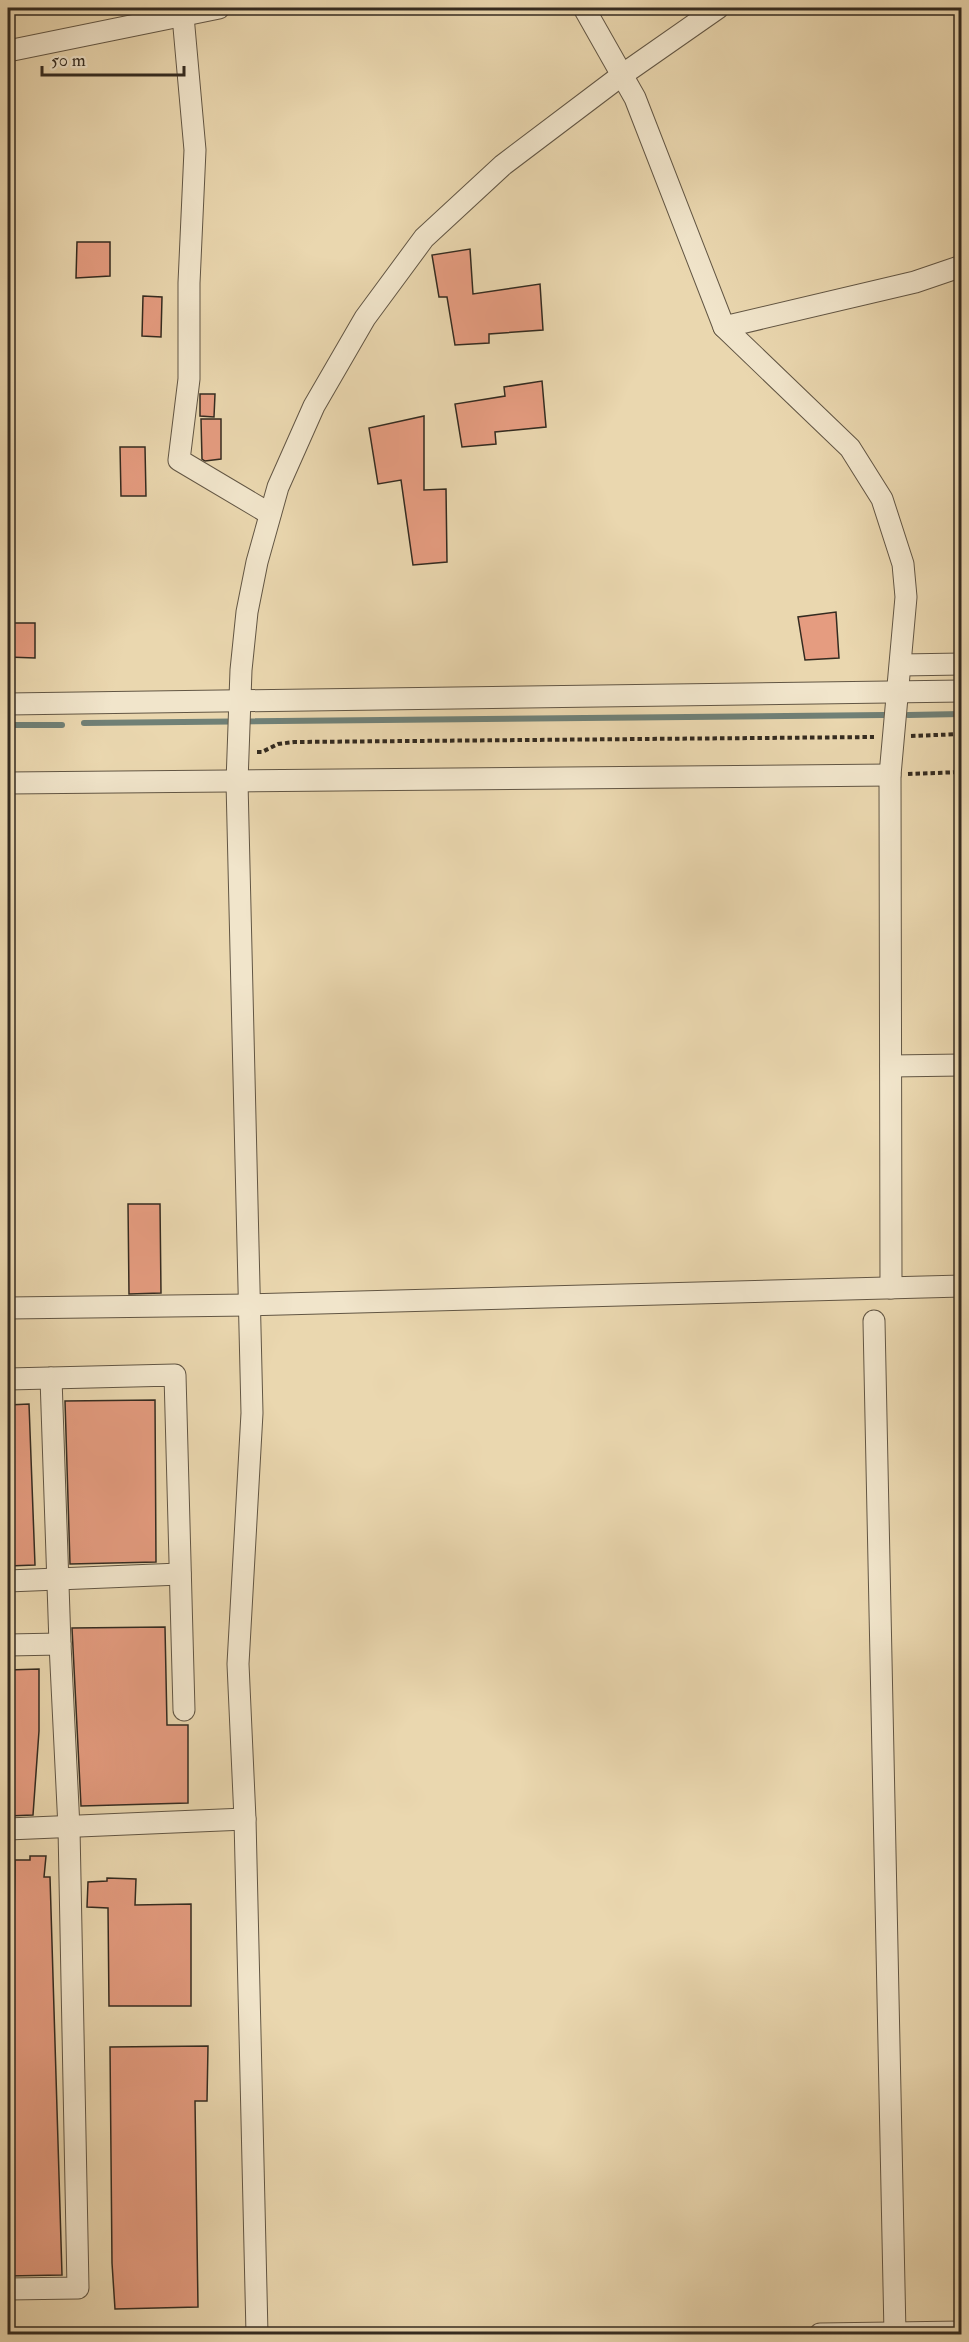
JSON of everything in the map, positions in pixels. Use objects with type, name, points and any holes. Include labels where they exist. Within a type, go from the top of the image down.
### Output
[{"type":"street","points":[[8,51],[219,8]]},
{"type":"street","points":[[584,8],[635,98],[724,327],[850,448],[882,499],[903,564],[906,597],[891,775],[891,1288]]},
{"type":"street","points":[[256,2334],[244,1819],[238,1664],[252,1413],[237,782],[239,706],[247,612],[257,562],[278,487],[314,406],[365,318],[424,238],[503,165],[622,75],[718,8]]},
{"type":"street","points":[[183,15],[195,150],[189,283],[189,379],[179,460],[270,514]]},
{"type":"street","points":[[724,327],[915,282],[962,266]]},
{"type":"street","points":[[901,665],[962,664]]},
{"type":"street","points":[[8,704],[239,706],[962,691]]},
{"type":"street","points":[[8,783],[891,775]]},
{"type":"street","points":[[891,1066],[962,1065]]},
{"type":"street","points":[[8,1308],[249,1305],[962,1286]]},
{"type":"street","points":[[874,1321],[895,2334]]},
{"type":"street","points":[[8,1379],[175,1375],[184,1710]]},
{"type":"street","points":[[8,2289],[78,2288],[69,1828],[51,1378]]},
{"type":"street","points":[[8,1581],[180,1574]]},
{"type":"street","points":[[8,1645],[60,1644]]},
{"type":"street","points":[[8,1829],[244,1819]]},
{"type":"street","points":[[820,2334],[962,2332]]},
{"type":"path","points":[[238,749],[262,752],[278,744],[294,742],[894,737],[962,734]]},
{"type":"path","points":[[891,775],[962,772]]},
{"type":"building","points":[[77,242],[110,242],[110,276],[76,278]]},
{"type":"building","points":[[470,249],[473,294],[540,284],[543,330],[489,334],[489,343],[455,345],[447,297],[439,297],[432,255]]},
{"type":"building","points":[[143,296],[162,297],[161,337],[142,336]]},
{"type":"building","points":[[542,381],[546,427],[495,432],[496,444],[462,447],[455,404],[505,396],[504,387]]},
{"type":"building","points":[[200,394],[215,394],[214,417],[200,416]]},
{"type":"building","points":[[424,416],[424,490],[446,489],[447,562],[413,565],[401,480],[378,484],[369,428]]},
{"type":"building","points":[[201,419],[221,419],[221,459],[205,461],[202,459]]},
{"type":"building","points":[[120,447],[145,447],[146,496],[121,496]]},
{"type":"building","points":[[836,612],[839,658],[805,660],[798,617]]},
{"type":"building","points":[[8,623],[35,623],[35,658],[8,657]]},
{"type":"building","points":[[128,1204],[160,1204],[161,1293],[129,1294]]},
{"type":"building","points":[[155,1400],[156,1562],[70,1564],[65,1401]]},
{"type":"building","points":[[29,1404],[35,1565],[8,1566],[8,1405]]},
{"type":"building","points":[[165,1627],[167,1725],[188,1725],[188,1803],[81,1806],[72,1628]]},
{"type":"building","points":[[39,1669],[39,1731],[33,1815],[8,1816],[8,1670]]},
{"type":"building","points":[[30,1856],[46,1856],[44,1877],[50,1877],[62,2275],[8,2276],[8,1918],[14,1918],[15,1860],[30,1860]]},
{"type":"building","points":[[107,1878],[136,1879],[135,1905],[191,1904],[191,2006],[109,2006],[108,1908],[87,1907],[88,1882],[107,1881]]},
{"type":"building","points":[[208,2046],[207,2101],[195,2101],[198,2307],[115,2309],[112,2263],[110,2047]]},
{"type":"waterway","points":[[908,715],[962,714]]},
{"type":"waterway","points":[[84,723],[884,715]]},
{"type":"waterway","points":[[8,725],[62,725]]}]
